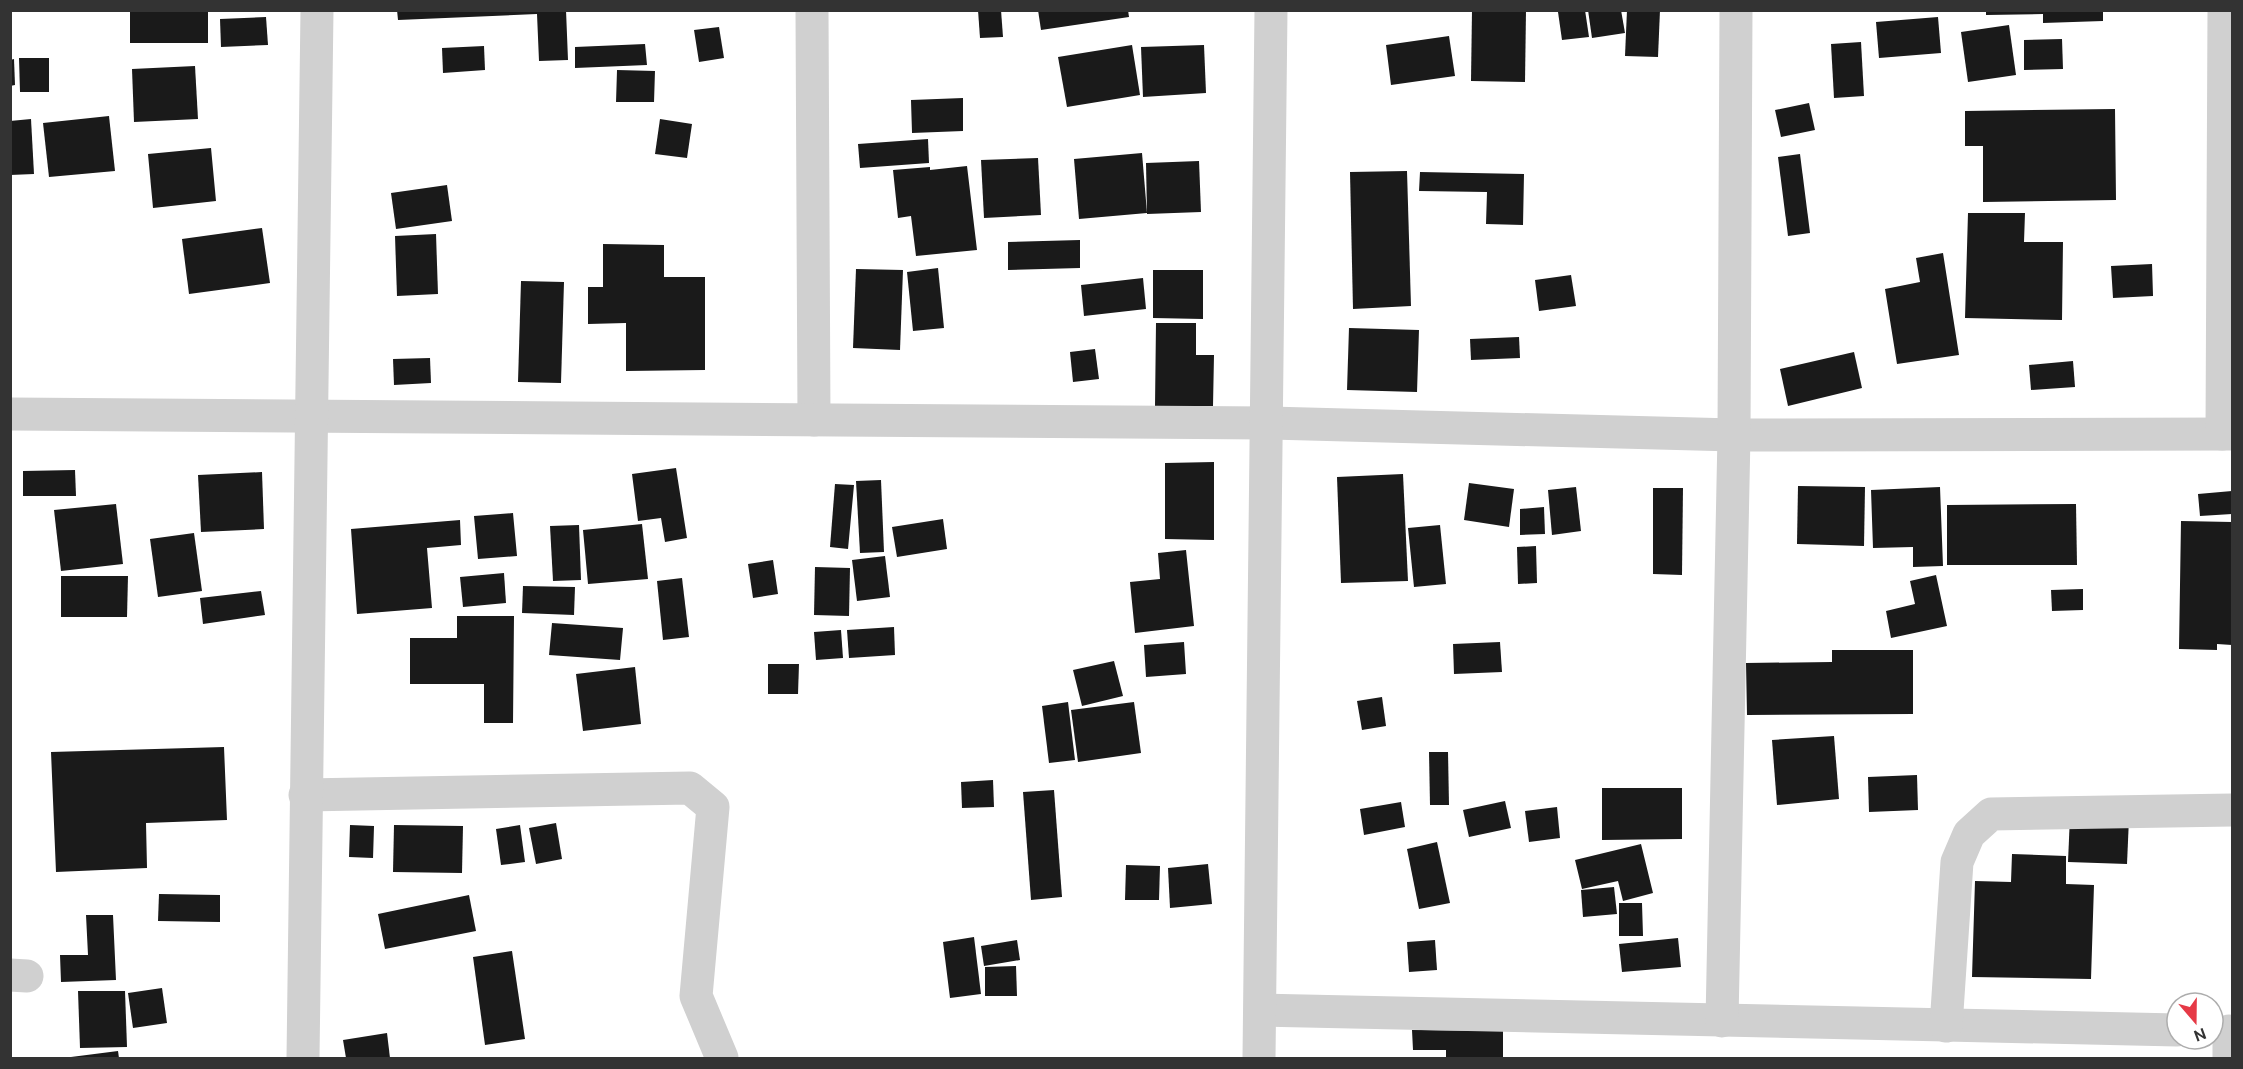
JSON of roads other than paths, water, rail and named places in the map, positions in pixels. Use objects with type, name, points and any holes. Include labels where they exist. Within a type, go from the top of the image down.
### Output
[{"type":"street","points":[[303,1059],[317,10]]},
{"type":"street","points":[[812,10],[814,420]]},
{"type":"street","points":[[1259,1059],[1262,1010],[1271,10]]},
{"type":"street","points":[[1722,1021],[1734,435],[1736,10]]},
{"type":"street","points":[[10,414],[1267,423],[1734,435],[2227,434],[2224,10]]},
{"type":"street","points":[[305,795],[690,788],[713,807],[696,996],[722,1059]]},
{"type":"street","points":[[1946,1026],[1957,862],[1969,834],[1991,814],[2232,810]]},
{"type":"street","points":[[1262,1010],[2165,1030]]}]
